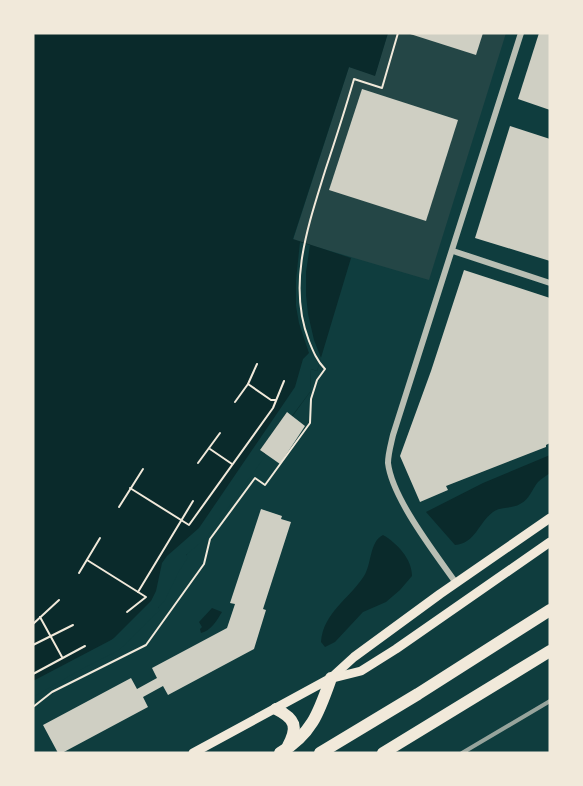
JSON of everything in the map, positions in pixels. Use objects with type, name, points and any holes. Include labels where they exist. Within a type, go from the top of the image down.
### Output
[{"type":"highway","points":[[320,753],[550,610]]},
{"type":"highway","points":[[383,753],[550,652]]},
{"type":"highway","points":[[283,751],[302,737],[314,721],[331,678]]},
{"type":"highway","points":[[276,709],[291,719],[294,726],[294,733],[283,751]]},
{"type":"main road","points":[[193,753],[331,678],[354,657],[550,518]]},
{"type":"main road","points":[[331,678],[361,672],[550,542]]},
{"type":"street","points":[[456,583],[401,501],[390,473],[388,459],[393,435],[521,33]]},
{"type":"street","points":[[453,251],[550,283]]},
{"type":"path","points":[[33,707],[52,692],[146,645],[204,564],[210,540],[255,478],[265,485],[310,423],[311,399],[316,380],[325,369],[320,364],[307,335],[300,305],[304,242],[354,80],[382,88],[398,33]]},
{"type":"path","points":[[235,402],[248,384],[257,364]]},
{"type":"path","points":[[130,488],[189,525],[273,408],[284,381]]},
{"type":"path","points":[[248,384],[271,400],[276,400]]},
{"type":"path","points":[[198,463],[220,433]]},
{"type":"path","points":[[209,448],[232,464]]},
{"type":"path","points":[[119,507],[143,469]]},
{"type":"path","points":[[138,592],[193,501]]},
{"type":"path","points":[[79,573],[100,538]]},
{"type":"path","points":[[87,561],[146,597],[127,612]]},
{"type":"path","points":[[33,624],[59,600]]},
{"type":"path","points":[[40,617],[62,657]]},
{"type":"path","points":[[33,645],[73,625]]},
{"type":"path","points":[[33,675],[85,646]]},
{"type":"shaded area","points":[[33,33],[388,33],[375,76],[349,67],[293,239],[351,258],[317,371],[311,369],[310,392],[210,530],[188,552],[158,608],[33,694]]},
{"type":"shaded area","points":[[388,33],[506,33],[429,280],[293,240],[349,67],[375,75]]},
{"type":"shaded area","points":[[550,455],[550,473],[538,482],[526,499],[517,506],[493,512],[468,541],[455,545],[426,512],[483,483]]},
{"type":"shaded area","points":[[383,535],[403,552],[412,576],[386,602],[363,612],[335,642],[325,647],[321,642],[326,623],[364,576],[375,543]]},
{"type":"shaded area","points":[[212,608],[222,612],[211,628],[201,633],[202,627],[199,622]]},
{"type":"pier","points":[[300,242],[310,245],[306,272],[306,295],[314,340],[321,358],[317,371],[311,369],[310,392],[292,416],[286,413],[260,450],[266,455],[206,538],[186,555],[188,557],[165,600],[158,608],[160,610],[119,650],[33,697],[33,681],[113,639],[151,601],[156,591],[162,563],[199,528],[295,387],[303,359],[309,353],[296,306]]},
{"type":"building","points":[[407,33],[483,33],[476,55]]},
{"type":"building","points":[[539,33],[550,33],[550,110],[518,99]]},
{"type":"building","points":[[362,89],[458,120],[426,221],[329,190]]},
{"type":"building","points":[[510,126],[550,139],[550,261],[475,238]]},
{"type":"building","points":[[464,270],[550,298],[550,443],[546,447],[446,486],[448,490],[420,502],[400,456]]},
{"type":"building","points":[[287,412],[305,426],[280,464],[260,450]]},
{"type":"building","points":[[261,509],[282,516],[281,519],[291,522],[263,609],[266,610],[254,649],[168,695],[163,686],[143,697],[148,707],[62,753],[58,753],[43,725],[131,678],[137,689],[157,678],[152,668],[227,628],[235,604],[230,603]]},
{"type":"railway","points":[[462,753],[550,701]]}]
